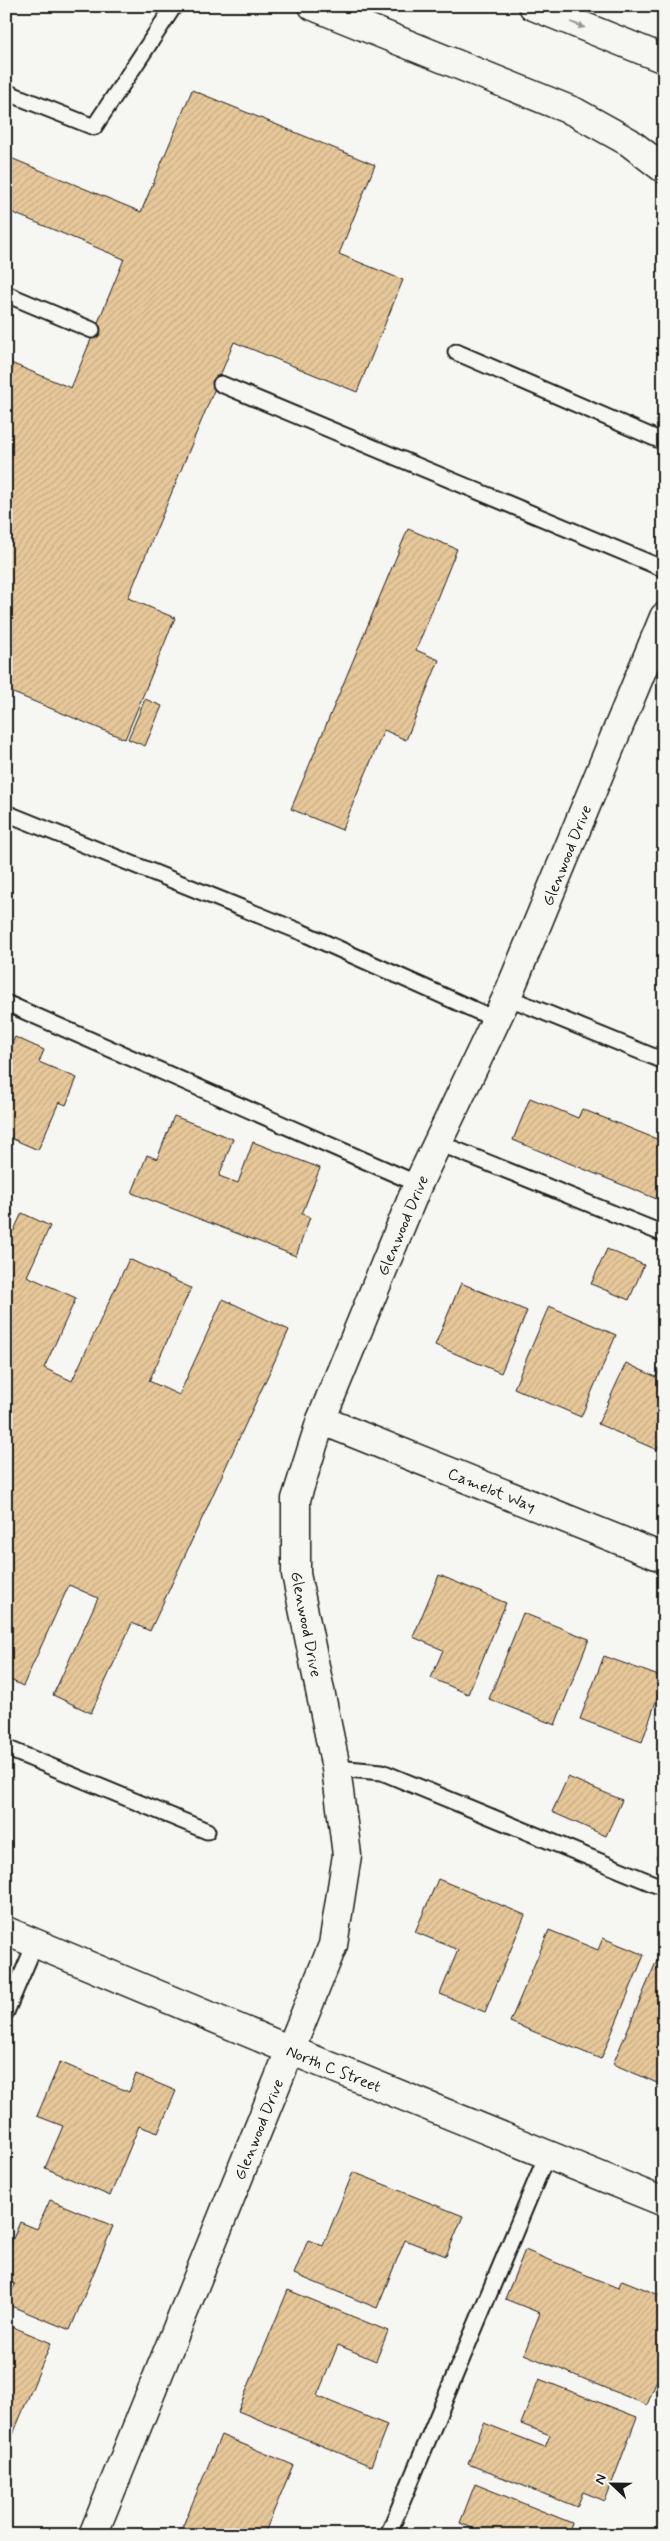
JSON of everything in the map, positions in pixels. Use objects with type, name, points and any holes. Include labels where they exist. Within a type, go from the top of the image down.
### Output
[{"type":"street","points":[[313,6],[575,112],[629,142],[664,170]]},
{"type":"street","points":[[533,6],[664,59]]},
{"type":"street","name":"Glenwood Drive","points":[[93,2535],[290,2050],[315,1993],[335,1936],[347,1854],[336,1768],[296,1574],[296,1499],[321,1420],[418,1184],[440,1143],[502,1009],[664,617]]},
{"type":"street","name":"Camelot Way","points":[[321,1420],[664,1558]]},
{"type":"street","name":"North C Street","points":[[6,1931],[546,2156],[664,2202]]},
{"type":"lane","points":[[6,92],[94,127],[174,6]]},
{"type":"lane","points":[[6,294],[92,330]]},
{"type":"lane","points":[[456,352],[664,442]]},
{"type":"lane","points":[[221,384],[664,569]]},
{"type":"lane","points":[[6,813],[301,932],[502,1009],[664,1061]]},
{"type":"lane","points":[[6,1003],[418,1184]]},
{"type":"lane","points":[[440,1143],[664,1234]]},
{"type":"lane","points":[[6,1748],[207,1831]]},
{"type":"lane","points":[[336,1768],[382,1772],[664,1888]]},
{"type":"lane","points":[[6,2012],[35,1944]]},
{"type":"lane","points":[[388,2535],[546,2156]]},
{"type":"building","points":[[192,90],[375,165],[339,254],[403,280],[357,392],[234,342],[128,598],[175,618],[125,739],[6,690],[6,361],[71,388],[124,259],[6,210],[6,156],[141,212]]},
{"type":"building","points":[[408,529],[457,549],[416,650],[439,660],[406,740],[384,730],[342,830],[291,809]]},
{"type":"building","points":[[145,699],[162,706],[145,746],[128,739]]},
{"type":"building","points":[[15,1037],[44,1050],[39,1062],[77,1078],[66,1105],[59,1102],[38,1150],[6,1136],[6,1058]]},
{"type":"building","points":[[530,1098],[578,1118],[582,1109],[664,1142],[664,1202],[513,1140]]},
{"type":"building","points":[[174,1116],[233,1139],[219,1176],[238,1183],[253,1142],[320,1168],[302,1214],[310,1217],[296,1256],[132,1193],[147,1155],[157,1159]]},
{"type":"building","points":[[22,1213],[50,1226],[27,1276],[76,1298],[44,1368],[72,1381],[129,1259],[191,1288],[149,1381],[179,1395],[223,1299],[289,1330],[150,1631],[132,1623],[91,1713],[53,1695],[98,1598],[69,1585],[23,1686],[6,1678],[6,1247]]},
{"type":"building","points":[[607,1249],[644,1265],[629,1300],[591,1284]]},
{"type":"building","points":[[461,1283],[527,1311],[501,1373],[435,1345]]},
{"type":"building","points":[[664,1291],[664,1316],[655,1312]]},
{"type":"building","points":[[549,1306],[616,1335],[581,1417],[514,1388]]},
{"type":"building","points":[[664,1359],[664,1434],[657,1450],[598,1424],[626,1363],[656,1377]]},
{"type":"building","points":[[439,1575],[506,1603],[468,1694],[431,1678],[443,1650],[413,1637]]},
{"type":"building","points":[[523,1613],[589,1639],[555,1725],[489,1699]]},
{"type":"building","points":[[604,1656],[664,1678],[642,1742],[580,1719]]},
{"type":"building","points":[[568,1777],[622,1800],[606,1836],[552,1812]]},
{"type":"building","points":[[664,1838],[664,1861],[656,1858]]},
{"type":"building","points":[[438,1879],[525,1915],[485,2012],[440,1994],[458,1950],[415,1932]]},
{"type":"building","points":[[549,1930],[598,1950],[603,1938],[644,1955],[601,2059],[510,2022]]},
{"type":"building","points":[[657,1960],[664,1963],[664,2086],[613,2064]]},
{"type":"building","points":[[60,2062],[129,2092],[136,2074],[176,2091],[158,2133],[139,2126],[110,2196],[45,2168],[63,2126],[37,2116]]},
{"type":"building","points":[[353,2172],[463,2216],[446,2256],[405,2240],[377,2308],[294,2274],[308,2240],[323,2246]]},
{"type":"building","points":[[50,2200],[113,2226],[70,2330],[6,2304],[15,2284],[6,2280],[6,2255],[20,2222],[37,2229]]},
{"type":"building","points":[[525,2250],[618,2288],[622,2280],[664,2297],[664,2363],[647,2405],[524,2354],[540,2313],[505,2299]]},
{"type":"building","points":[[288,2290],[388,2331],[376,2361],[338,2345],[317,2396],[387,2425],[371,2466],[238,2411]]},
{"type":"building","points":[[6,2324],[51,2343],[6,2451]]},
{"type":"building","points":[[539,2379],[637,2417],[605,2501],[583,2492],[577,2507],[468,2464],[484,2423],[545,2447],[550,2435],[521,2424]]},
{"type":"building","points":[[221,2435],[293,2465],[265,2532],[271,2535],[179,2535]]},
{"type":"building","points":[[475,2484],[572,2523],[567,2535],[489,2535],[460,2523]]}]
